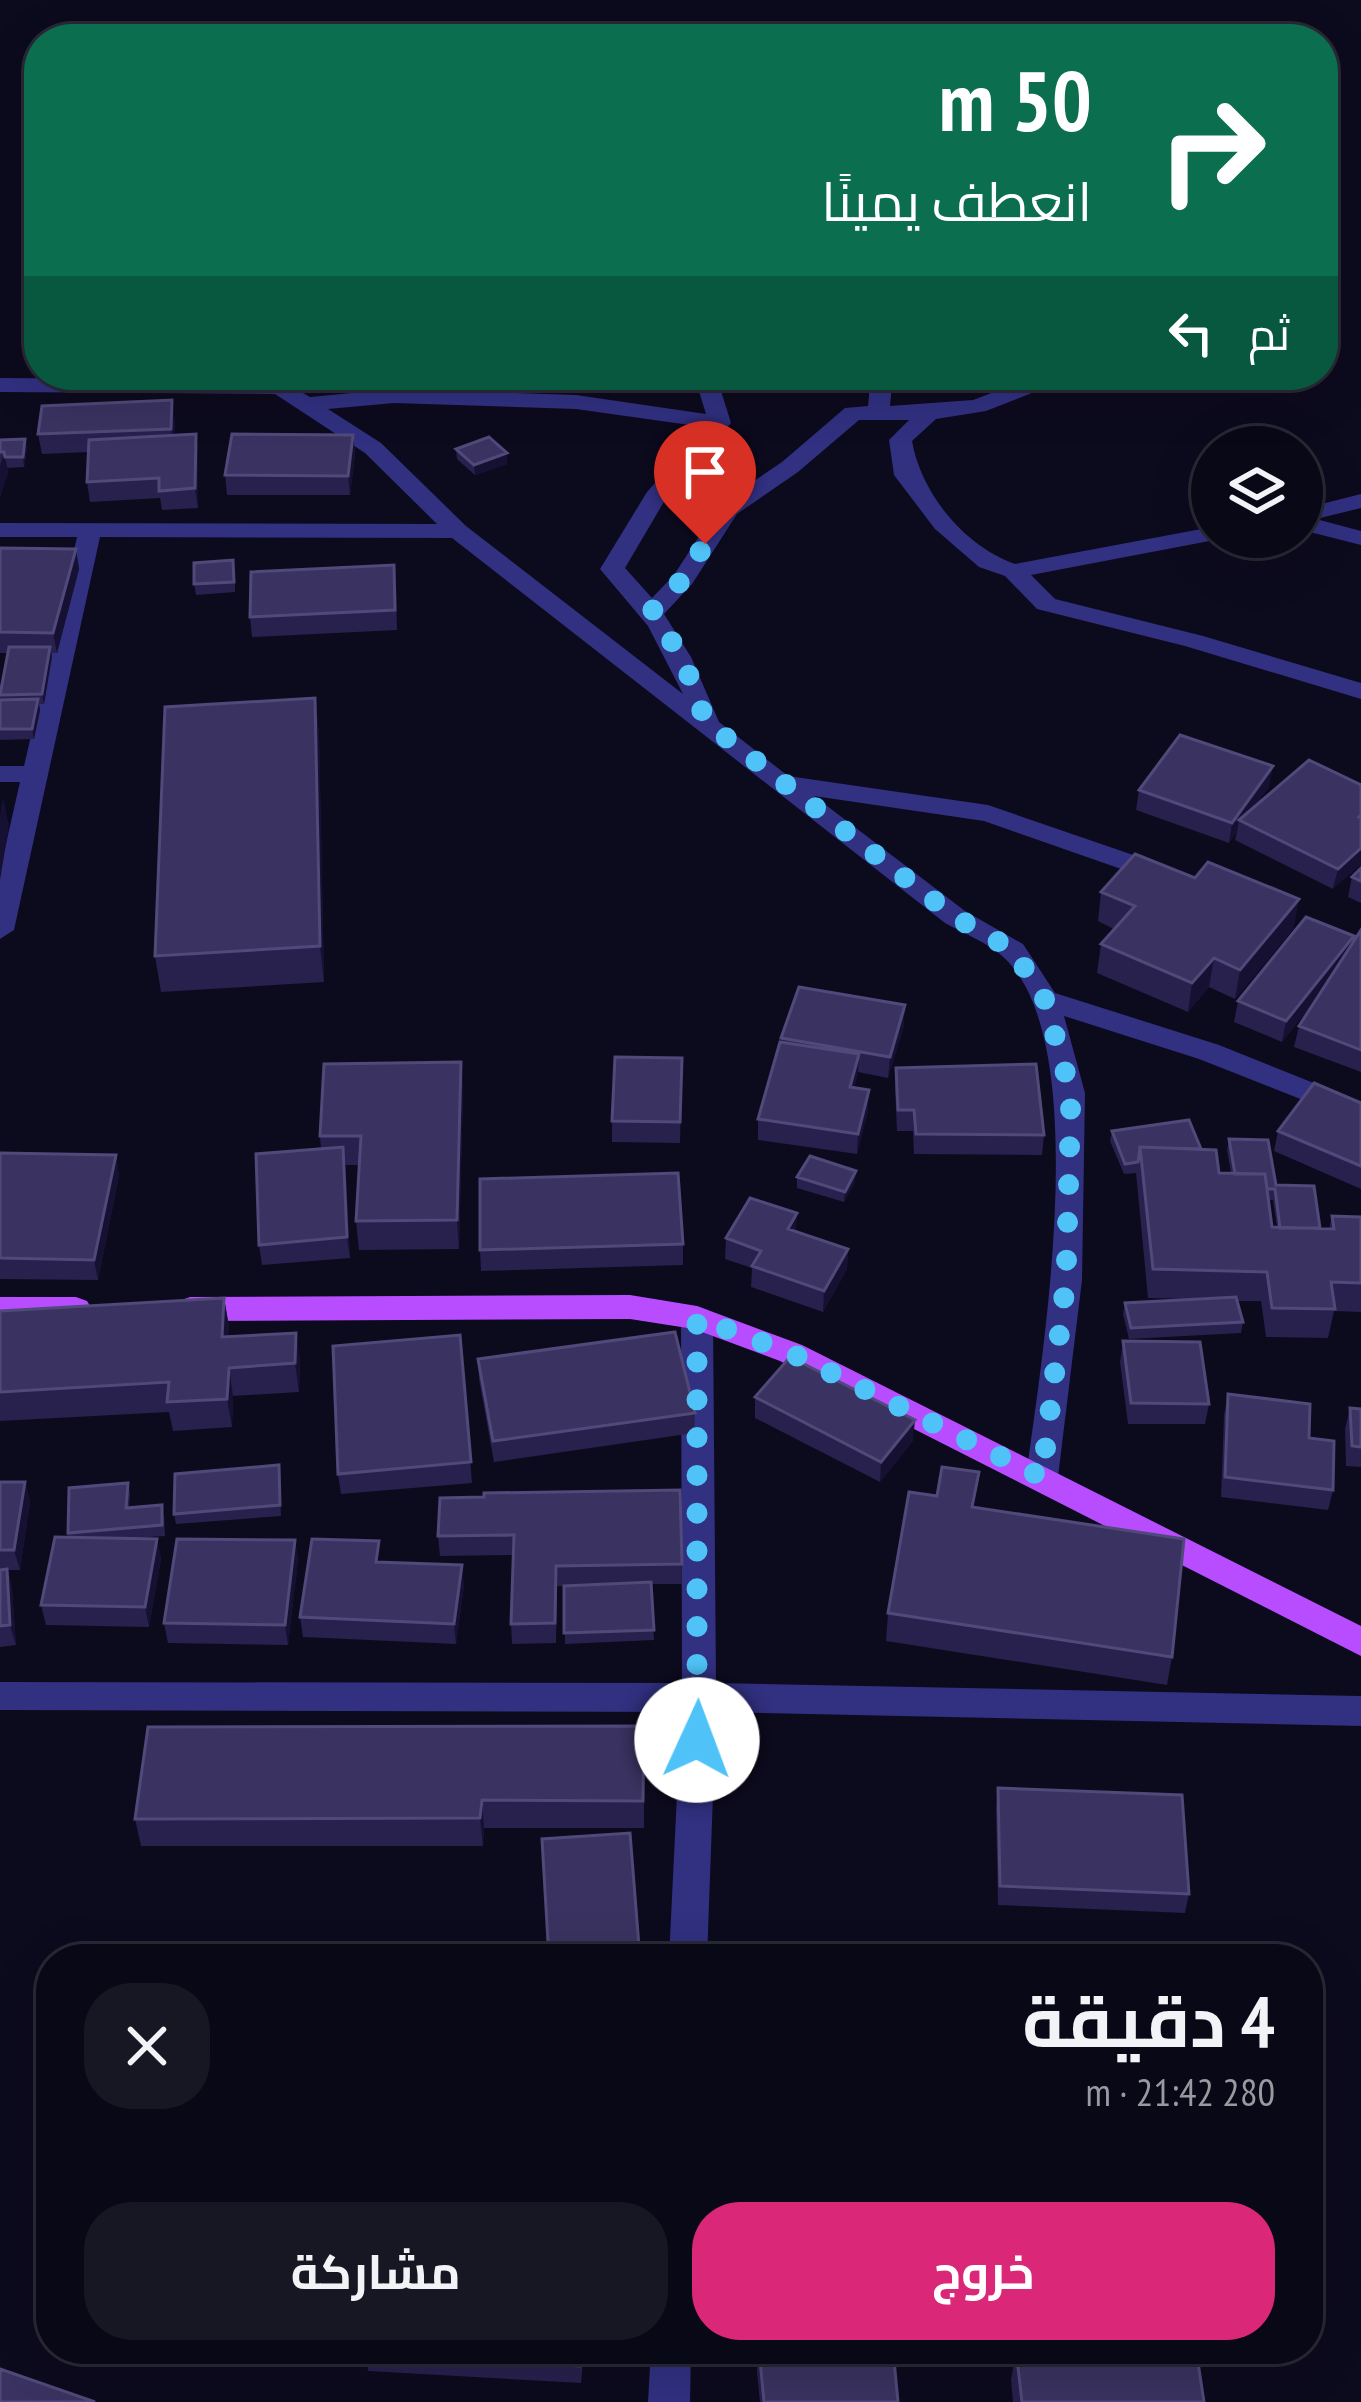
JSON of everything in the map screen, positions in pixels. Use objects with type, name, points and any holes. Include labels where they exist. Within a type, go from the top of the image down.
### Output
[{"type":"main road","points":[[166,1309],[630,1307],[697,1318],[791,1353],[1361,1642]]},
{"type":"main road","points":[[0,1309],[118,1309]]},
{"type":"street","points":[[284,390],[373,448],[458,530],[955,917],[1013,950],[1045,1000],[1071,1093],[1066,1280],[1042,1477]]},
{"type":"street","points":[[710,390],[720,423]]},
{"type":"street","points":[[878,416],[880,390]]},
{"type":"street","points":[[652,611],[683,579],[728,509],[790,466],[853,413],[929,413],[978,406],[1019,390]]},
{"type":"street","points":[[305,404],[394,396],[576,402],[720,423]]},
{"type":"street","points":[[929,413],[900,440],[906,476],[943,524],[987,562],[1013,571],[1046,604],[1194,641],[1361,691]]},
{"type":"street","points":[[706,722],[683,659],[652,611],[612,569],[655,497],[720,423]]},
{"type":"street","points":[[1323,513],[1361,501]]},
{"type":"street","points":[[1323,526],[1361,538]]},
{"type":"street","points":[[0,530],[458,530]]},
{"type":"street","points":[[0,930],[90,531]]},
{"type":"street","points":[[1013,571],[1191,538]]},
{"type":"street","points":[[0,774],[32,774]]},
{"type":"street","points":[[782,784],[988,813],[1183,882]]},
{"type":"street","points":[[1045,1000],[1209,1052],[1361,1113]]},
{"type":"street","points":[[689,1944],[699,1696],[697,1318]]},
{"type":"street","points":[[0,1696],[699,1696],[1361,1712]]},
{"type":"street","points":[[669,2402],[670,2364]]},
{"type":"building","points":[[172,400],[171,429],[38,434],[42,406]]},
{"type":"building","points":[[196,434],[195,488],[159,491],[159,478],[87,482],[89,440]]},
{"type":"building","points":[[232,434],[353,435],[348,476],[225,475]]},
{"type":"building","points":[[489,437],[507,453],[474,465],[456,449]]},
{"type":"building","points":[[25,439],[23,457],[5,457],[0,452],[0,440]]},
{"type":"building","points":[[0,548],[76,549],[53,633],[0,632]]},
{"type":"building","points":[[233,560],[234,582],[194,584],[194,563]]},
{"type":"building","points":[[394,565],[395,610],[250,617],[251,572]]},
{"type":"building","points":[[9,647],[50,647],[42,694],[0,695]]},
{"type":"building","points":[[315,698],[320,946],[155,956],[165,707]]},
{"type":"building","points":[[38,699],[32,729],[0,729],[0,700]]},
{"type":"building","points":[[1180,735],[1273,766],[1232,823],[1139,790]]},
{"type":"building","points":[[1309,760],[1361,785],[1361,848],[1338,869],[1239,820]]},
{"type":"building","points":[[1135,854],[1195,878],[1208,862],[1299,899],[1240,970],[1214,958],[1192,983],[1101,944],[1135,906],[1101,892]]},
{"type":"building","points":[[1306,917],[1354,936],[1286,1021],[1238,1001]]},
{"type":"building","points":[[1361,930],[1361,1050],[1299,1026]]},
{"type":"building","points":[[799,987],[905,1005],[890,1057],[781,1038]]},
{"type":"building","points":[[780,1042],[859,1054],[850,1087],[869,1090],[858,1134],[758,1119]]},
{"type":"building","points":[[615,1057],[682,1058],[680,1122],[612,1121]]},
{"type":"building","points":[[461,1062],[457,1220],[356,1221],[361,1136],[320,1136],[324,1064]]},
{"type":"building","points":[[1036,1064],[1044,1135],[916,1134],[914,1110],[898,1110],[896,1068]]},
{"type":"building","points":[[1314,1083],[1361,1103],[1361,1166],[1278,1131]]},
{"type":"building","points":[[1189,1120],[1201,1149],[1140,1147],[1138,1162],[1125,1164],[1112,1131]]},
{"type":"building","points":[[1229,1139],[1268,1140],[1276,1185],[1314,1186],[1320,1228],[1280,1228],[1275,1189],[1267,1189],[1265,1174],[1235,1174]]},
{"type":"building","points":[[343,1147],[347,1237],[259,1245],[256,1154]]},
{"type":"building","points":[[1140,1147],[1216,1150],[1219,1173],[1265,1174],[1272,1227],[1334,1229],[1332,1216],[1361,1217],[1361,1283],[1331,1282],[1335,1309],[1272,1308],[1267,1272],[1153,1269]]},
{"type":"building","points":[[0,1153],[116,1155],[94,1260],[0,1258]]},
{"type":"building","points":[[810,1156],[856,1171],[845,1192],[797,1177]]},
{"type":"building","points":[[678,1173],[683,1244],[480,1250],[480,1179]]},
{"type":"building","points":[[750,1198],[797,1213],[788,1229],[848,1249],[824,1291],[752,1266],[761,1251],[726,1238]]},
{"type":"building","points":[[1236,1297],[1243,1322],[1131,1328],[1125,1303]]},
{"type":"building","points":[[224,1298],[222,1337],[296,1333],[295,1363],[229,1368],[227,1399],[167,1402],[169,1382],[0,1392],[0,1311]]},
{"type":"building","points":[[675,1332],[695,1413],[493,1441],[478,1359]]},
{"type":"building","points":[[460,1335],[471,1462],[338,1474],[333,1346]]},
{"type":"building","points":[[1123,1341],[1200,1342],[1209,1404],[1131,1403]]},
{"type":"building","points":[[790,1357],[915,1420],[881,1462],[755,1397]]},
{"type":"building","points":[[1228,1394],[1310,1404],[1309,1438],[1334,1441],[1333,1490],[1225,1477]]},
{"type":"building","points":[[1350,1408],[1361,1409],[1361,1447],[1352,1446]]},
{"type":"building","points":[[279,1465],[280,1505],[174,1514],[175,1474]]},
{"type":"building","points":[[942,1467],[979,1472],[972,1507],[1184,1539],[1172,1657],[888,1613],[909,1492],[937,1496]]},
{"type":"building","points":[[0,1482],[25,1482],[14,1550],[0,1550]]},
{"type":"building","points":[[128,1483],[126,1508],[162,1505],[162,1525],[68,1533],[69,1488]]},
{"type":"building","points":[[680,1490],[682,1564],[556,1566],[555,1623],[511,1624],[514,1535],[438,1536],[440,1498]]},
{"type":"building","points":[[55,1537],[157,1539],[145,1607],[41,1605]]},
{"type":"building","points":[[177,1539],[295,1540],[285,1625],[164,1623]]},
{"type":"building","points":[[312,1539],[379,1541],[376,1562],[462,1565],[454,1624],[300,1617]]},
{"type":"building","points":[[7,1569],[10,1625],[0,1626],[0,1570]]},
{"type":"building","points":[[651,1582],[654,1630],[564,1633],[564,1586]]},
{"type":"building","points":[[644,1726],[643,1801],[482,1800],[480,1818],[135,1819],[148,1727]]},
{"type":"building","points":[[998,1788],[1182,1795],[1189,1894],[1000,1886]]},
{"type":"building","points":[[630,1833],[639,1944],[548,1944],[542,1839]]},
{"type":"building","points":[[760,2364],[894,2364],[898,2402],[764,2402]]},
{"type":"building","points":[[1018,2364],[1198,2364],[1204,2402],[1022,2402]]},
{"type":"building","points":[[0,2369],[95,2402],[0,2402]]},
{"type":"route","points":[[697,1740],[697,1318],[791,1353],[1042,1477],[1066,1280],[1071,1093],[1045,1000],[1013,950],[955,917],[706,722],[683,659],[652,611],[683,579],[705,544]]}]
